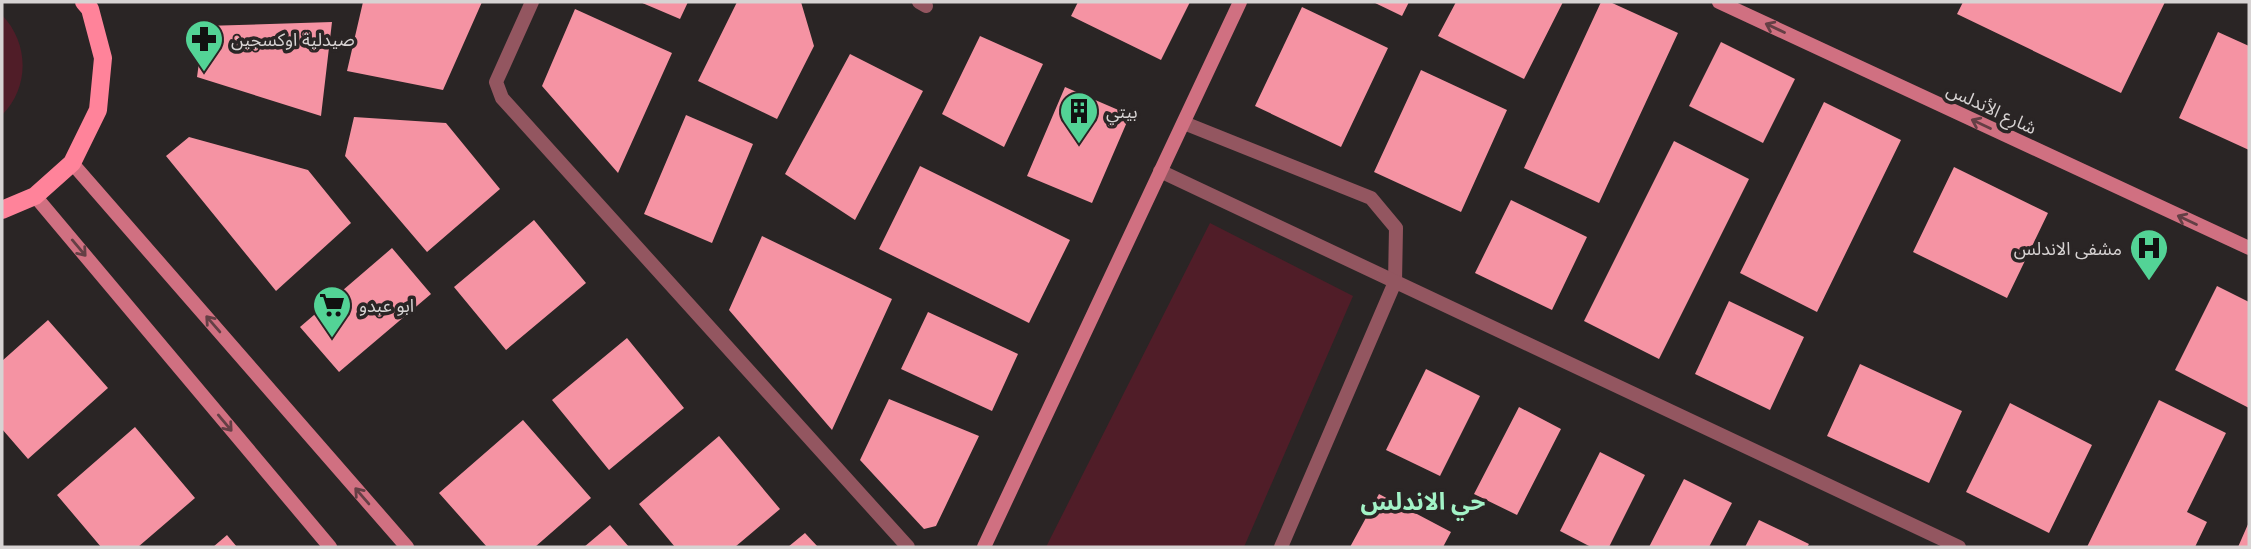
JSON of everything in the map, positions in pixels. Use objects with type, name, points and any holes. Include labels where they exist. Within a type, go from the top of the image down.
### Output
[{"type":"main road","points":[[2,210],[35,196],[72,163],[98,110],[103,58],[90,9],[84,2]]},
{"type":"street","points":[[532,2],[496,82],[502,98],[908,547]]},
{"type":"street","points":[[984,547],[1240,2]]},
{"type":"street","name":"شارع الأندلس","points":[[1719,2],[2249,248]]},
{"type":"street","points":[[1184,122],[1371,198],[1396,228],[1395,282],[1282,547]]},
{"type":"street","points":[[72,163],[407,547]]},
{"type":"street","points":[[1160,171],[1959,547]]},
{"type":"street","points":[[35,196],[330,547]]},
{"type":"shaded area","points":[[2,15],[17,38],[23,65],[18,92],[2,115]]},
{"type":"shaded area","points":[[1210,223],[1353,296],[1244,547],[1046,547]]},
{"type":"building","points":[[363,2],[482,2],[443,90],[347,71]]},
{"type":"building","points":[[640,2],[688,2],[680,19]]},
{"type":"building","points":[[737,2],[801,2],[814,46],[777,119],[698,81]]},
{"type":"building","points":[[1078,2],[1190,2],[1161,60],[1071,16]]},
{"type":"building","points":[[1373,2],[1409,2],[1402,16]]},
{"type":"building","points":[[1456,2],[1563,2],[1524,79],[1438,36]]},
{"type":"building","points":[[1601,2],[1610,2],[1678,33],[1599,203],[1524,168]]},
{"type":"building","points":[[1963,2],[2165,2],[2121,93],[1957,14]]},
{"type":"building","points":[[1302,7],[1388,48],[1341,147],[1255,106]]},
{"type":"building","points":[[575,9],[672,53],[618,173],[542,86]]},
{"type":"building","points":[[332,22],[321,116],[197,77],[204,26]]},
{"type":"building","points":[[2218,32],[2249,46],[2249,150],[2179,118]]},
{"type":"building","points":[[980,36],[1043,64],[1004,147],[942,114]]},
{"type":"building","points":[[1721,42],[1795,79],[1763,143],[1689,106]]},
{"type":"building","points":[[850,54],[923,91],[855,220],[785,174]]},
{"type":"building","points":[[1421,70],[1507,110],[1461,212],[1374,172]]},
{"type":"building","name":"بيتي","points":[[1065,87],[1130,115],[1092,203],[1027,176]]},
{"type":"building","points":[[1824,102],[1901,140],[1817,312],[1740,273]]},
{"type":"building","points":[[686,115],[753,144],[712,243],[644,214]]},
{"type":"building","points":[[354,117],[446,123],[500,189],[427,252],[345,156]]},
{"type":"building","points":[[189,137],[308,170],[351,223],[276,291],[166,156]]},
{"type":"building","points":[[1674,141],[1749,179],[1659,359],[1584,321]]},
{"type":"building","points":[[920,166],[1070,240],[1029,323],[879,249]]},
{"type":"building","points":[[1954,167],[2048,213],[2007,298],[1913,252]]},
{"type":"building","points":[[1511,200],[1587,237],[1552,310],[1475,273]]},
{"type":"building","points":[[534,220],[586,283],[506,350],[454,287]]},
{"type":"building","points":[[762,236],[892,299],[832,430],[729,310]]},
{"type":"building","points":[[392,248],[431,294],[339,372],[300,327]]},
{"type":"building","points":[[2217,286],[2249,302],[2249,408],[2175,370]]},
{"type":"building","points":[[1729,301],[1804,337],[1770,410],[1695,374]]},
{"type":"building","points":[[928,312],[1018,354],[992,411],[901,369]]},
{"type":"building","points":[[48,320],[108,388],[28,459],[2,429],[2,361]]},
{"type":"building","points":[[627,338],[684,408],[609,470],[552,400]]},
{"type":"building","points":[[1860,364],[1962,411],[1929,483],[1827,436]]},
{"type":"building","points":[[1426,369],[1480,396],[1440,476],[1386,450]]},
{"type":"building","points":[[889,399],[979,436],[936,526],[924,529],[860,460]]},
{"type":"building","points":[[2159,400],[2226,433],[2187,512],[2207,522],[2195,547],[2087,547]]},
{"type":"building","points":[[2010,403],[2092,445],[2049,533],[1966,492]]},
{"type":"building","points":[[1519,407],[1561,429],[1517,515],[1474,494]]},
{"type":"building","points":[[523,420],[591,498],[535,547],[487,547],[439,493]]},
{"type":"building","points":[[135,427],[195,498],[138,547],[101,547],[57,495]]},
{"type":"building","points":[[719,436],[780,509],[735,547],[675,547],[639,504]]},
{"type":"building","points":[[1600,452],[1645,475],[1609,547],[1591,547],[1560,531]]},
{"type":"building","points":[[1684,479],[1732,503],[1709,547],[1649,547]]},
{"type":"building","points":[[1379,494],[1451,532],[1443,547],[1350,547]]},
{"type":"building","points":[[1759,520],[1809,544],[1807,547],[1745,547]]},
{"type":"building","points":[[2249,522],[2249,547],[2238,547]]},
{"type":"building","points":[[610,525],[629,547],[584,547]]},
{"type":"building","points":[[805,533],[818,547],[788,547]]},
{"type":"building","points":[[227,535],[237,547],[213,547]]},
{"type":"place","name":"صيدلية اوكسجين","points":[[204,73]]},
{"type":"place","name":"بيتي","points":[[1079,145]]},
{"type":"place","name":"مشفى الاندلس","points":[[2149,282]]},
{"type":"place","name":"ابو عبدو","points":[[332,339]]},
{"type":"district","name":"حي الاندلس","points":[[1423,500]]}]
